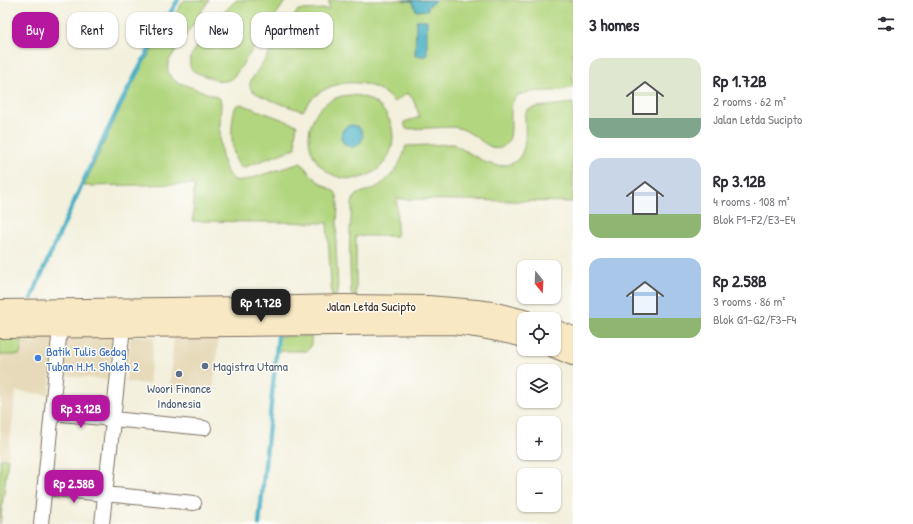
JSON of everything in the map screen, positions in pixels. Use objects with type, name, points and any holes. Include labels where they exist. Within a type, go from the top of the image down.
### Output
[{"type":"main road","name":"Jalan Letda Sucipto","points":[[0,310],[23,318],[60,327],[123,327],[345,315],[444,306],[469,308],[517,318]]},
{"type":"main road","name":"Jalan Letda Sucipto","points":[[0,328],[23,318],[241,307],[471,326],[493,329],[517,335]]},
{"type":"main road","points":[[561,333],[573,337]]},
{"type":"main road","points":[[561,350],[573,355]]},
{"type":"street","points":[[41,524],[60,327]]},
{"type":"street","points":[[102,524],[123,327]]},
{"type":"street","points":[[52,413],[204,428]]},
{"type":"street","points":[[45,488],[194,503]]},
{"type":"shaded area","points":[[113,336],[108,380],[52,374],[49,395],[16,391],[0,524],[0,337]]},
{"type":"shaded area","points":[[130,336],[154,336],[149,384],[126,382]]},
{"type":"shaded area","points":[[174,336],[219,336],[213,391],[170,387]]},
{"type":"green space","points":[[184,0],[209,0],[201,12],[195,12],[195,21],[187,33],[187,12],[176,12]]},
{"type":"green space","points":[[236,0],[286,0],[278,12],[251,12],[251,48],[254,48],[235,75],[231,79],[221,81],[193,71],[190,65],[190,59],[196,48],[243,48],[243,12],[224,12]]},
{"type":"green space","points":[[329,0],[573,0],[573,86],[568,89],[525,93],[514,99],[511,112],[509,140],[501,148],[494,148],[469,133],[453,127],[406,129],[404,122],[420,117],[413,99],[407,93],[394,102],[382,91],[372,86],[346,83],[329,87],[321,92],[306,105],[303,111],[275,102],[254,92],[250,87],[251,80],[273,48],[333,48],[333,12],[297,12],[298,10],[329,9]]},
{"type":"green space","points":[[153,48],[177,48],[168,62],[168,72],[171,78],[177,82],[220,99],[221,150],[223,162],[227,172],[233,179],[242,181],[301,163],[319,182],[335,192],[338,204],[336,245],[338,291],[336,296],[332,298],[327,223],[193,221],[194,184],[84,186],[142,66]]},
{"type":"green space","points":[[351,95],[367,98],[381,107],[390,121],[393,137],[390,153],[381,167],[367,176],[351,179],[335,176],[321,167],[312,153],[309,137],[312,121],[321,107],[335,98]]},
{"type":"green space","points":[[573,103],[573,202],[397,199],[397,236],[356,236],[356,297],[352,296],[350,241],[354,198],[358,194],[373,189],[390,176],[398,166],[406,146],[453,144],[487,163],[506,165],[515,161],[523,151],[525,115],[527,110],[537,107]]},
{"type":"green space","points":[[241,104],[297,125],[295,136],[296,148],[245,167],[240,167],[234,155],[232,129],[236,106]]},
{"type":"green space","points":[[278,336],[311,336],[310,347],[306,351],[277,351]]},
{"type":"green space","points":[[0,337],[23,337],[20,355],[0,355]]},
{"type":"green space","points":[[0,459],[8,459],[0,524]]},
{"type":"water","points":[[404,0],[435,0],[428,6],[428,10],[416,11],[412,1]]},
{"type":"water","points":[[416,20],[427,20],[427,56],[415,56]]},
{"type":"water","points":[[352,125],[360,128],[363,136],[360,144],[352,147],[344,144],[341,136],[344,128]]},
{"type":"waterway","points":[[31,299],[89,168],[113,119],[178,0]]},
{"type":"waterway","points":[[259,524],[278,336]]},
{"type":"place","name":"Batik Tulis Gedog Tuban H.M. Sholeh 2","points":[[38,358]]},
{"type":"place","name":"Magistra Utama","points":[[205,366]]},
{"type":"place","name":"Woori Finance Indonesia","points":[[179,374]]}]
